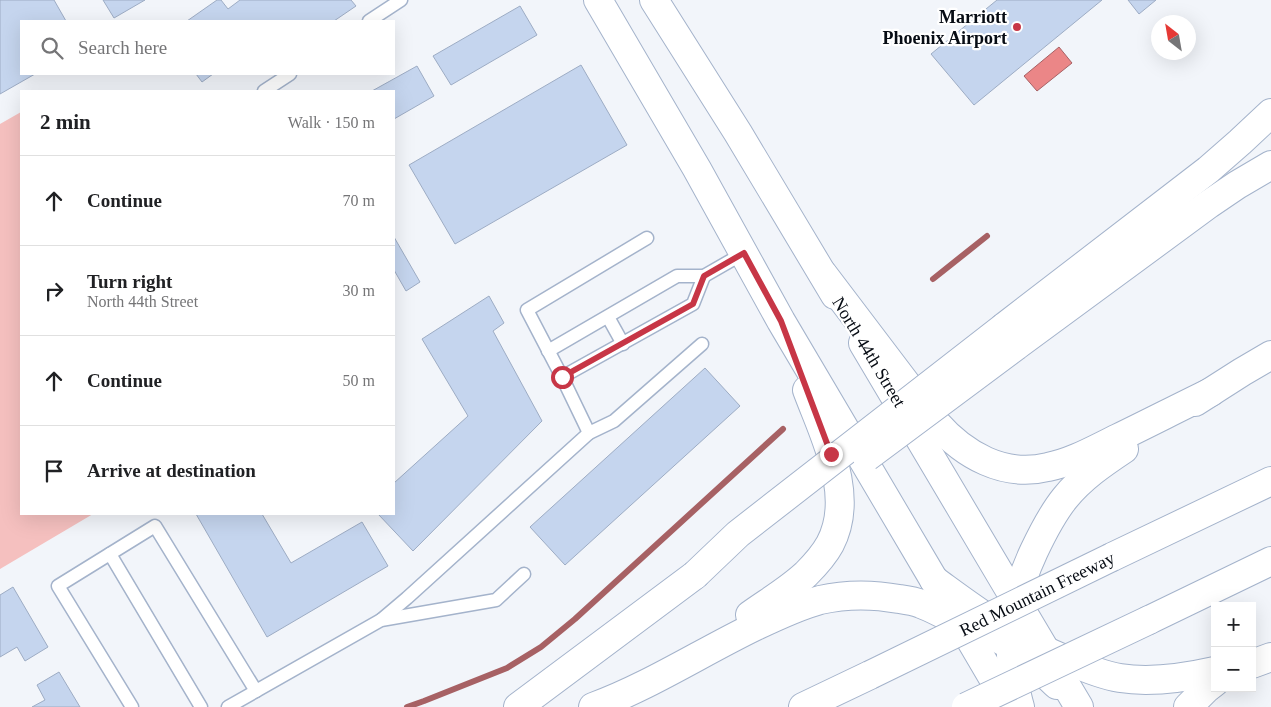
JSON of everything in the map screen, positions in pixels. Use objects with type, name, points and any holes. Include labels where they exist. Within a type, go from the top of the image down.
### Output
[{"type":"main road","points":[[598,0],[701,176],[781,321],[960,622],[993,694],[1010,707]]},
{"type":"main road","points":[[613,27],[616,0]]},
{"type":"main road","name":"North 44th Street","points":[[654,0],[738,133],[1079,707]]},
{"type":"main road","points":[[1010,336],[1208,170],[1271,113]]},
{"type":"main road","points":[[518,707],[694,575],[738,534],[1010,336],[1237,185],[1271,165]]},
{"type":"main road","points":[[822,274],[936,424],[969,453],[992,464],[1020,470],[1046,468],[1087,453],[1211,392]]},
{"type":"main road","points":[[660,677],[805,575],[823,555],[835,532],[840,505],[838,476],[781,321]]},
{"type":"main road","points":[[993,694],[1006,636],[1026,568],[1043,532],[1066,497],[1098,468],[1149,432],[1271,355]]},
{"type":"main road","name":"Red Mountain Freeway","points":[[803,707],[1271,481]]},
{"type":"main road","points":[[983,545],[1006,636],[1020,707]]},
{"type":"main road","points":[[966,707],[1271,561]]},
{"type":"main road","points":[[934,580],[1006,636],[1079,707]]},
{"type":"main road","points":[[593,707],[660,677],[733,637],[781,614],[818,601],[852,595],[870,595],[920,603],[960,622],[1046,650],[1087,669],[1119,678],[1158,680],[1211,672]]},
{"type":"main road","points":[[1256,662],[1271,657]]},
{"type":"main road","points":[[1188,707],[1211,685]]},
{"type":"lane","points":[[371,20],[401,0]]},
{"type":"lane","points":[[266,90],[288,75]]},
{"type":"lane","points":[[589,433],[527,310],[647,238]]},
{"type":"lane","points":[[548,351],[677,276],[704,276],[744,253]]},
{"type":"lane","points":[[562,377],[693,304],[704,276]]},
{"type":"lane","points":[[608,317],[623,344]]},
{"type":"lane","points":[[228,707],[381,620],[589,433],[614,422],[702,344]]},
{"type":"lane","points":[[132,707],[58,586],[155,526],[256,691]]},
{"type":"lane","points":[[110,554],[201,707]]},
{"type":"lane","points":[[381,620],[496,600],[524,574]]},
{"type":"shaded area","points":[[1059,47],[1072,63],[1037,91],[1024,76]]},
{"type":"shaded area","points":[[20,113],[20,515],[91,515],[0,569],[0,124]]},
{"type":"building","points":[[0,0],[54,0],[65,20],[20,20],[20,75],[33,75],[0,94]]},
{"type":"building","points":[[103,0],[145,0],[114,18]]},
{"type":"building","points":[[217,0],[221,0],[228,9],[240,0],[351,0],[356,6],[335,20],[188,20]]},
{"type":"building","name":"Marriott Phoenix Airport","points":[[997,0],[1102,0],[974,105],[931,54]]},
{"type":"building","points":[[1128,0],[1156,0],[1139,14]]},
{"type":"building","points":[[520,6],[537,35],[451,85],[433,56]]},
{"type":"building","points":[[581,65],[627,145],[455,244],[409,165]]},
{"type":"building","points":[[417,66],[434,96],[395,118],[395,90],[374,90]]},
{"type":"building","points":[[197,75],[212,75],[202,82]]},
{"type":"building","points":[[395,239],[420,282],[406,291],[395,272]]},
{"type":"building","points":[[489,296],[504,323],[493,331],[542,421],[413,551],[379,515],[395,515],[395,482],[468,416],[422,339]]},
{"type":"building","points":[[705,368],[740,406],[565,565],[530,527]]},
{"type":"building","points":[[197,515],[263,515],[291,563],[362,522],[388,566],[267,637]]},
{"type":"building","points":[[13,587],[48,647],[25,661],[17,647],[0,657],[0,595]]},
{"type":"building","points":[[59,672],[80,707],[32,707],[45,700],[37,685]]},
{"type":"waterway","points":[[933,279],[987,236]]},
{"type":"waterway","points":[[407,707],[507,668],[541,647],[575,619],[783,429]]},
{"type":"place","name":"Marriott Phoenix Airport","points":[[1017,27]]},
{"type":"route","points":[[562,377],[693,304],[704,276],[744,253],[781,321],[831,454]]}]
